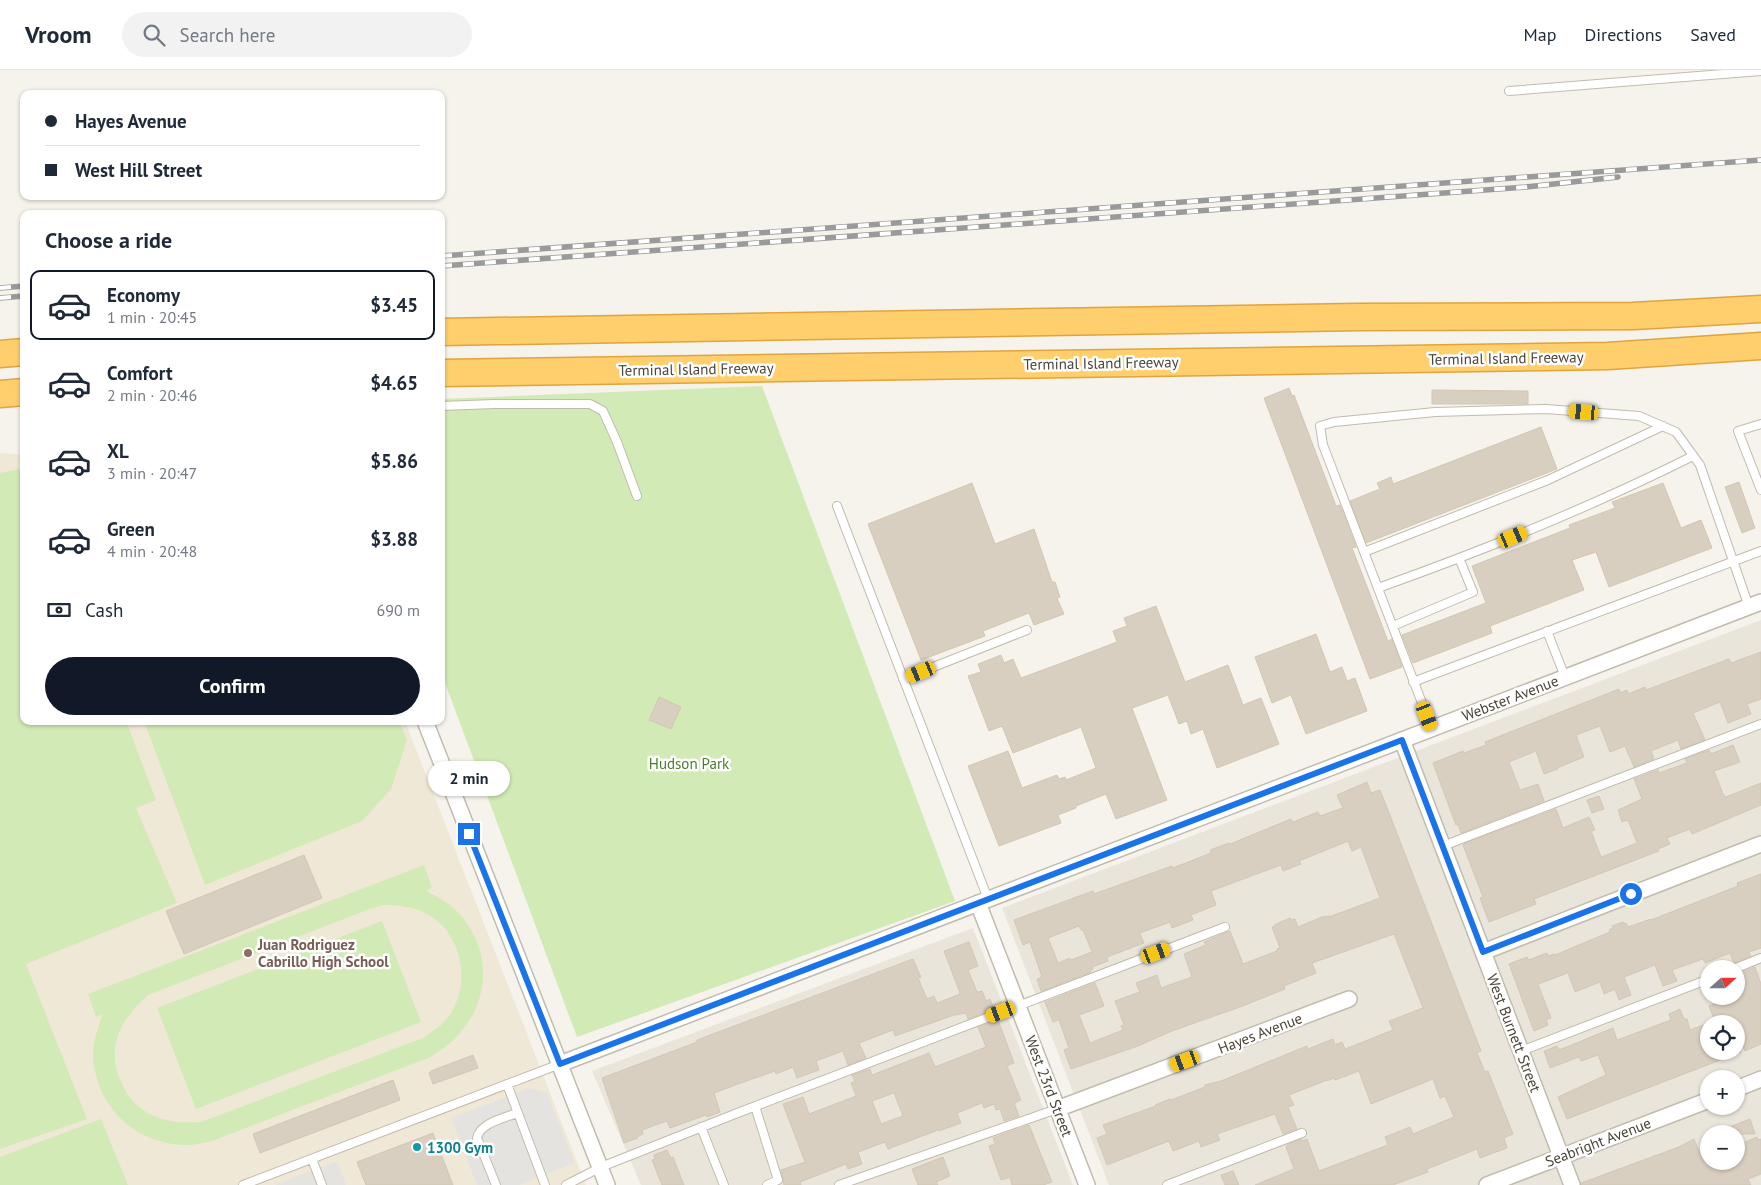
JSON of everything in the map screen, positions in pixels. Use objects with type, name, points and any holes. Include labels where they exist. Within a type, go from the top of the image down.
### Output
[{"type":"highway","points":[[445,332],[1358,317],[1633,316],[1761,309]]},
{"type":"highway","name":"Terminal Island Freeway","points":[[445,373],[1608,356],[1761,346]]},
{"type":"highway","points":[[0,354],[20,352]]},
{"type":"highway","points":[[0,394],[20,392]]},
{"type":"street","name":"Webster Avenue","points":[[560,1064],[1755,604]]},
{"type":"street","points":[[427,725],[608,1185]]},
{"type":"street","name":"West Burnett Street","points":[[1402,740],[1572,1185]]},
{"type":"street","points":[[1483,952],[1761,844]]},
{"type":"street","name":"West 23rd Street","points":[[983,901],[1018,1006],[1087,1185]]},
{"type":"street","name":"Hayes Avenue","points":[[1057,1108],[1349,999]]},
{"type":"street","points":[[1745,1086],[1761,1080]]},
{"type":"street","name":"Seabright Avenue","points":[[1487,1185],[1700,1103]]},
{"type":"lane","points":[[1509,91],[1761,72]]},
{"type":"lane","points":[[445,406],[590,404],[604,410],[637,496]]},
{"type":"lane","points":[[1432,729],[1323,445],[1320,426],[1334,422],[1435,412],[1546,409],[1639,416],[1676,432],[1700,465],[1733,561],[1755,604]]},
{"type":"lane","points":[[1761,424],[1738,431],[1761,490]]},
{"type":"lane","points":[[1364,552],[1548,480],[1663,426]]},
{"type":"lane","points":[[1378,588],[1513,537],[1605,498],[1693,456]]},
{"type":"lane","points":[[837,506],[903,679],[983,901]]},
{"type":"lane","points":[[1414,682],[1761,551]]},
{"type":"lane","points":[[1393,626],[1473,592],[1459,558]]},
{"type":"lane","points":[[903,679],[1027,630]]},
{"type":"lane","points":[[1547,631],[1565,678]]},
{"type":"lane","points":[[1443,846],[1761,724]]},
{"type":"lane","points":[[566,1185],[600,1167],[701,1127],[1225,927]]},
{"type":"lane","points":[[1745,965],[1761,958]]},
{"type":"lane","points":[[1521,1051],[1700,982]]},
{"type":"lane","points":[[243,1185],[560,1064]]},
{"type":"lane","points":[[507,1084],[546,1185]]},
{"type":"lane","points":[[755,1106],[778,1180],[767,1185]]},
{"type":"lane","points":[[840,1185],[1057,1108]]},
{"type":"lane","points":[[496,1185],[477,1138],[478,1132],[483,1127],[517,1113]]},
{"type":"lane","points":[[701,1127],[724,1185]]},
{"type":"lane","points":[[1167,1185],[1302,1134]]},
{"type":"lane","points":[[312,1159],[322,1185]]},
{"type":"shaded area","name":"Juan Rodriguez Cabrillo High School","points":[[0,453],[20,455],[20,725],[407,725],[586,1185],[0,1185]]},
{"type":"shaded area","points":[[1761,620],[1761,1185],[1109,1185],[1002,908]]},
{"type":"shaded area","points":[[973,928],[1073,1185],[641,1185],[592,1071]]},
{"type":"shaded area","points":[[530,1088],[547,1093],[575,1163],[519,1185],[477,1185],[451,1118]]},
{"type":"shaded area","points":[[337,1161],[346,1185],[275,1185]]},
{"type":"green space","name":"Hudson Park","points":[[762,386],[955,901],[577,1037],[445,683],[445,399]]},
{"type":"green space","points":[[20,469],[20,725],[128,725],[156,800],[136,808],[177,903],[26,964],[87,1119],[0,1149],[0,473]]},
{"type":"green space","points":[[145,725],[401,725],[407,740],[391,789],[362,821],[205,885]]},
{"type":"green space","points":[[424,865],[432,888],[426,891],[455,909],[475,937],[481,957],[483,977],[480,996],[473,1015],[446,1046],[428,1058],[212,1141],[190,1145],[164,1142],[147,1137],[120,1118],[109,1105],[101,1090],[93,1056],[95,1040],[103,1014],[96,1017],[88,994]],"holes":[[[383,905],[407,907],[421,911],[435,919],[446,930],[454,943],[459,958],[460,990],[455,1005],[441,1025],[423,1038],[201,1122],[175,1122],[163,1119],[152,1115],[133,1101],[118,1075],[115,1056],[116,1042],[121,1028],[129,1016],[148,995]]]},
{"type":"green space","points":[[382,921],[421,1022],[196,1109],[157,1008]]},
{"type":"green space","points":[[101,1119],[128,1185],[0,1185],[0,1157]]},
{"type":"building","points":[[1289,388],[1292,396],[1294,395],[1336,506],[1340,505],[1356,547],[1352,548],[1388,641],[1392,639],[1402,667],[1370,679],[1264,398]]},
{"type":"building","points":[[1432,390],[1528,391],[1528,404],[1432,404]]},
{"type":"building","points":[[1541,427],[1557,469],[1366,543],[1350,501],[1380,489],[1377,483],[1391,477],[1393,484]]},
{"type":"building","points":[[1739,482],[1755,528],[1742,533],[1725,487]]},
{"type":"building","points":[[972,483],[995,544],[1034,529],[1052,582],[1055,582],[1060,597],[1057,598],[1064,614],[1034,625],[1029,613],[983,631],[985,636],[921,660],[868,524]]},
{"type":"building","points":[[1663,483],[1681,528],[1701,520],[1712,548],[1609,587],[1596,552],[1572,560],[1584,590],[1490,626],[1492,633],[1413,663],[1402,635],[1486,603],[1472,566],[1570,528],[1569,525],[1615,508],[1612,502]]},
{"type":"building","points":[[1156,606],[1185,682],[1228,665],[1243,705],[1261,698],[1279,744],[1217,768],[1203,729],[1191,734],[1187,721],[1179,724],[1168,695],[1132,708],[1167,800],[1116,819],[1106,794],[1058,815],[1061,823],[999,846],[968,766],[1008,751],[1022,788],[1057,775],[1059,779],[1065,777],[1066,780],[1096,768],[1081,727],[1013,753],[1002,726],[989,731],[968,676],[981,672],[978,664],[1001,655],[1004,663],[1013,659],[1021,678],[1059,664],[1117,642],[1113,631],[1127,626],[1124,618]]},
{"type":"building","points":[[1316,634],[1330,672],[1342,667],[1347,681],[1355,678],[1367,711],[1306,734],[1291,695],[1272,703],[1255,657]]},
{"type":"building","points":[[1761,652],[1761,699],[1747,704],[1751,714],[1728,723],[1720,702],[1693,713],[1705,740],[1681,749],[1678,740],[1651,751],[1654,759],[1634,767],[1625,746],[1610,752],[1600,726],[1576,735],[1584,757],[1558,769],[1544,774],[1536,751],[1509,762],[1520,790],[1538,784],[1544,801],[1461,833],[1458,824],[1456,825],[1433,763],[1463,751],[1464,753],[1486,745],[1485,742],[1619,689],[1620,693],[1627,690],[1628,694],[1645,687],[1646,690],[1729,659],[1731,663]]},
{"type":"building","points":[[659,697],[681,707],[671,729],[649,720]]},
{"type":"building","points":[[1733,745],[1740,762],[1714,771],[1723,794],[1726,797],[1761,783],[1761,805],[1692,834],[1690,829],[1667,838],[1670,844],[1658,849],[1659,851],[1534,899],[1536,904],[1489,922],[1480,898],[1483,897],[1463,845],[1465,843],[1556,809],[1563,828],[1589,817],[1595,830],[1591,831],[1601,857],[1637,843],[1628,820],[1622,822],[1618,810],[1642,799],[1634,779],[1658,770],[1659,773],[1687,763],[1685,759],[1709,750],[1711,754]]},
{"type":"building","points":[[1367,782],[1371,793],[1380,790],[1481,1051],[1477,1053],[1485,1072],[1488,1071],[1513,1134],[1504,1138],[1507,1148],[1480,1158],[1477,1149],[1427,1169],[1428,1172],[1393,1185],[1255,1185],[1294,1169],[1286,1147],[1301,1139],[1302,1141],[1307,1139],[1319,1171],[1388,1145],[1385,1137],[1410,1127],[1413,1134],[1454,1117],[1445,1096],[1440,1098],[1433,1079],[1371,1104],[1359,1071],[1335,1080],[1334,1078],[1327,1080],[1289,1095],[1294,1105],[1288,1107],[1297,1129],[1283,1134],[1275,1114],[1217,1134],[1220,1140],[1201,1147],[1199,1141],[1173,1151],[1169,1141],[1107,1165],[1097,1138],[1107,1134],[1103,1125],[1205,1087],[1205,1085],[1221,1081],[1307,1046],[1308,1049],[1333,1039],[1335,1045],[1342,1042],[1345,1049],[1393,1030],[1389,1021],[1423,1008],[1394,934],[1312,963],[1316,973],[1284,986],[1285,989],[1172,1031],[1138,1046],[1071,1069],[1064,1050],[1069,1048],[1059,1020],[1053,1022],[1045,1002],[1095,983],[1104,1006],[1079,1015],[1090,1043],[1123,1030],[1121,1026],[1124,1025],[1115,1001],[1140,992],[1136,983],[1157,975],[1161,988],[1192,977],[1184,954],[1206,945],[1204,942],[1230,931],[1243,964],[1277,951],[1280,948],[1272,927],[1274,925],[1290,918],[1291,920],[1295,919],[1298,927],[1380,898],[1361,847],[1352,851],[1348,841],[1299,861],[1301,864],[1283,871],[1281,865],[1211,891],[1216,905],[1191,915],[1193,920],[1172,928],[1170,922],[1140,933],[1144,943],[1107,957],[1108,961],[1092,967],[1091,972],[1041,991],[1037,979],[1042,977],[1030,942],[1023,945],[1014,920],[1093,891],[1094,894],[1172,866],[1173,868],[1211,853],[1210,850],[1230,844],[1291,819],[1293,822],[1318,812],[1320,816],[1343,808],[1337,795]],"holes":[[[1079,926],[1083,930],[1092,952],[1058,963],[1048,938]]]},
{"type":"building","points":[[1599,796],[1604,809],[1592,813],[1587,800]]},
{"type":"building","points":[[304,855],[322,898],[184,954],[166,911]]},
{"type":"building","points":[[1761,874],[1761,948],[1749,952],[1751,956],[1741,960],[1733,960],[1730,953],[1712,960],[1700,960],[1672,970],[1677,981],[1663,986],[1655,965],[1624,977],[1631,995],[1619,1000],[1615,989],[1604,994],[1600,982],[1575,992],[1568,973],[1538,984],[1551,1018],[1546,1020],[1548,1025],[1534,1031],[1509,964],[1527,957],[1529,960],[1547,953],[1548,956],[1555,955],[1610,932],[1609,930],[1613,928],[1612,926],[1623,922],[1628,927],[1651,920],[1738,886],[1737,883]]},
{"type":"building","points":[[969,942],[978,966],[968,970],[977,992],[982,991],[986,1001],[990,999],[994,1009],[968,1019],[966,1013],[954,1015],[895,1036],[893,1030],[859,1043],[866,1058],[848,1065],[843,1051],[816,1061],[819,1070],[797,1078],[793,1067],[776,1074],[775,1071],[741,1083],[714,1093],[720,1112],[670,1128],[667,1121],[642,1130],[643,1134],[638,1138],[624,1143],[602,1078],[697,1042],[697,1040],[913,959],[921,977],[918,978],[927,999],[934,996],[937,1003],[960,993],[944,951]]},
{"type":"building","points":[[1755,967],[1761,984],[1761,1044],[1745,1051],[1745,1015],[1712,1015],[1709,1006],[1745,1005],[1745,971]]},
{"type":"building","points":[[1680,1009],[1684,1019],[1687,1019],[1690,1030],[1700,1026],[1700,1060],[1720,1060],[1567,1119],[1558,1097],[1606,1075],[1598,1055],[1581,1061],[1579,1057],[1550,1068],[1544,1051],[1557,1046],[1559,1050],[1613,1028],[1617,1040],[1671,1020],[1669,1014]]},
{"type":"building","points":[[998,1020],[1014,1063],[1007,1066],[1021,1100],[1014,1103],[1019,1116],[1004,1121],[1000,1109],[996,1110],[994,1104],[984,1108],[982,1103],[957,1113],[961,1123],[888,1149],[885,1142],[858,1152],[862,1164],[848,1169],[846,1164],[800,1182],[801,1185],[784,1185],[781,1170],[805,1162],[783,1104],[803,1097],[809,1114],[856,1096],[851,1083],[855,1081],[852,1075],[870,1069],[872,1075],[929,1053],[935,1067],[986,1047],[978,1027]],"holes":[[[894,1093],[903,1116],[881,1124],[872,1101]]]},
{"type":"building","points":[[473,1055],[478,1068],[433,1084],[429,1073],[431,1071]]},
{"type":"building","points":[[393,1080],[400,1100],[260,1153],[253,1134]]},
{"type":"building","points":[[1750,1119],[1755,1134],[1745,1134],[1745,1125],[1735,1125]]},
{"type":"building","points":[[1029,1125],[1052,1182],[1043,1185],[1012,1185],[1010,1177],[1001,1180],[989,1146],[995,1144],[993,1138]]},
{"type":"building","name":"1300 Gym","points":[[433,1133],[453,1185],[366,1185],[357,1162]]},
{"type":"building","points":[[1757,1137],[1758,1140],[1761,1139],[1761,1174],[1748,1179],[1751,1185],[1581,1185],[1581,1183],[1679,1147],[1694,1139],[1700,1154],[1700,1170],[1745,1170],[1745,1142]]},
{"type":"building","points":[[667,1150],[671,1158],[673,1157],[684,1185],[662,1185],[652,1160],[655,1159],[654,1155]]},
{"type":"building","points":[[943,1157],[950,1176],[936,1182],[938,1185],[918,1185],[912,1169]]},
{"type":"building","points":[[1233,1171],[1239,1185],[1225,1185],[1221,1175]]},
{"type":"railway","points":[[445,256],[1761,160]]},
{"type":"railway","points":[[445,266],[1526,187],[1618,177]]},
{"type":"railway","points":[[0,288],[20,286]]},
{"type":"railway","points":[[0,298],[20,296]]},
{"type":"place","name":"Juan Rodriguez Cabrillo High School","points":[[248,953]]},
{"type":"place","name":"1300 Gym","points":[[417,1147]]},
{"type":"route","points":[[469,834],[560,1064],[1402,740],[1483,952],[1631,894]]}]
